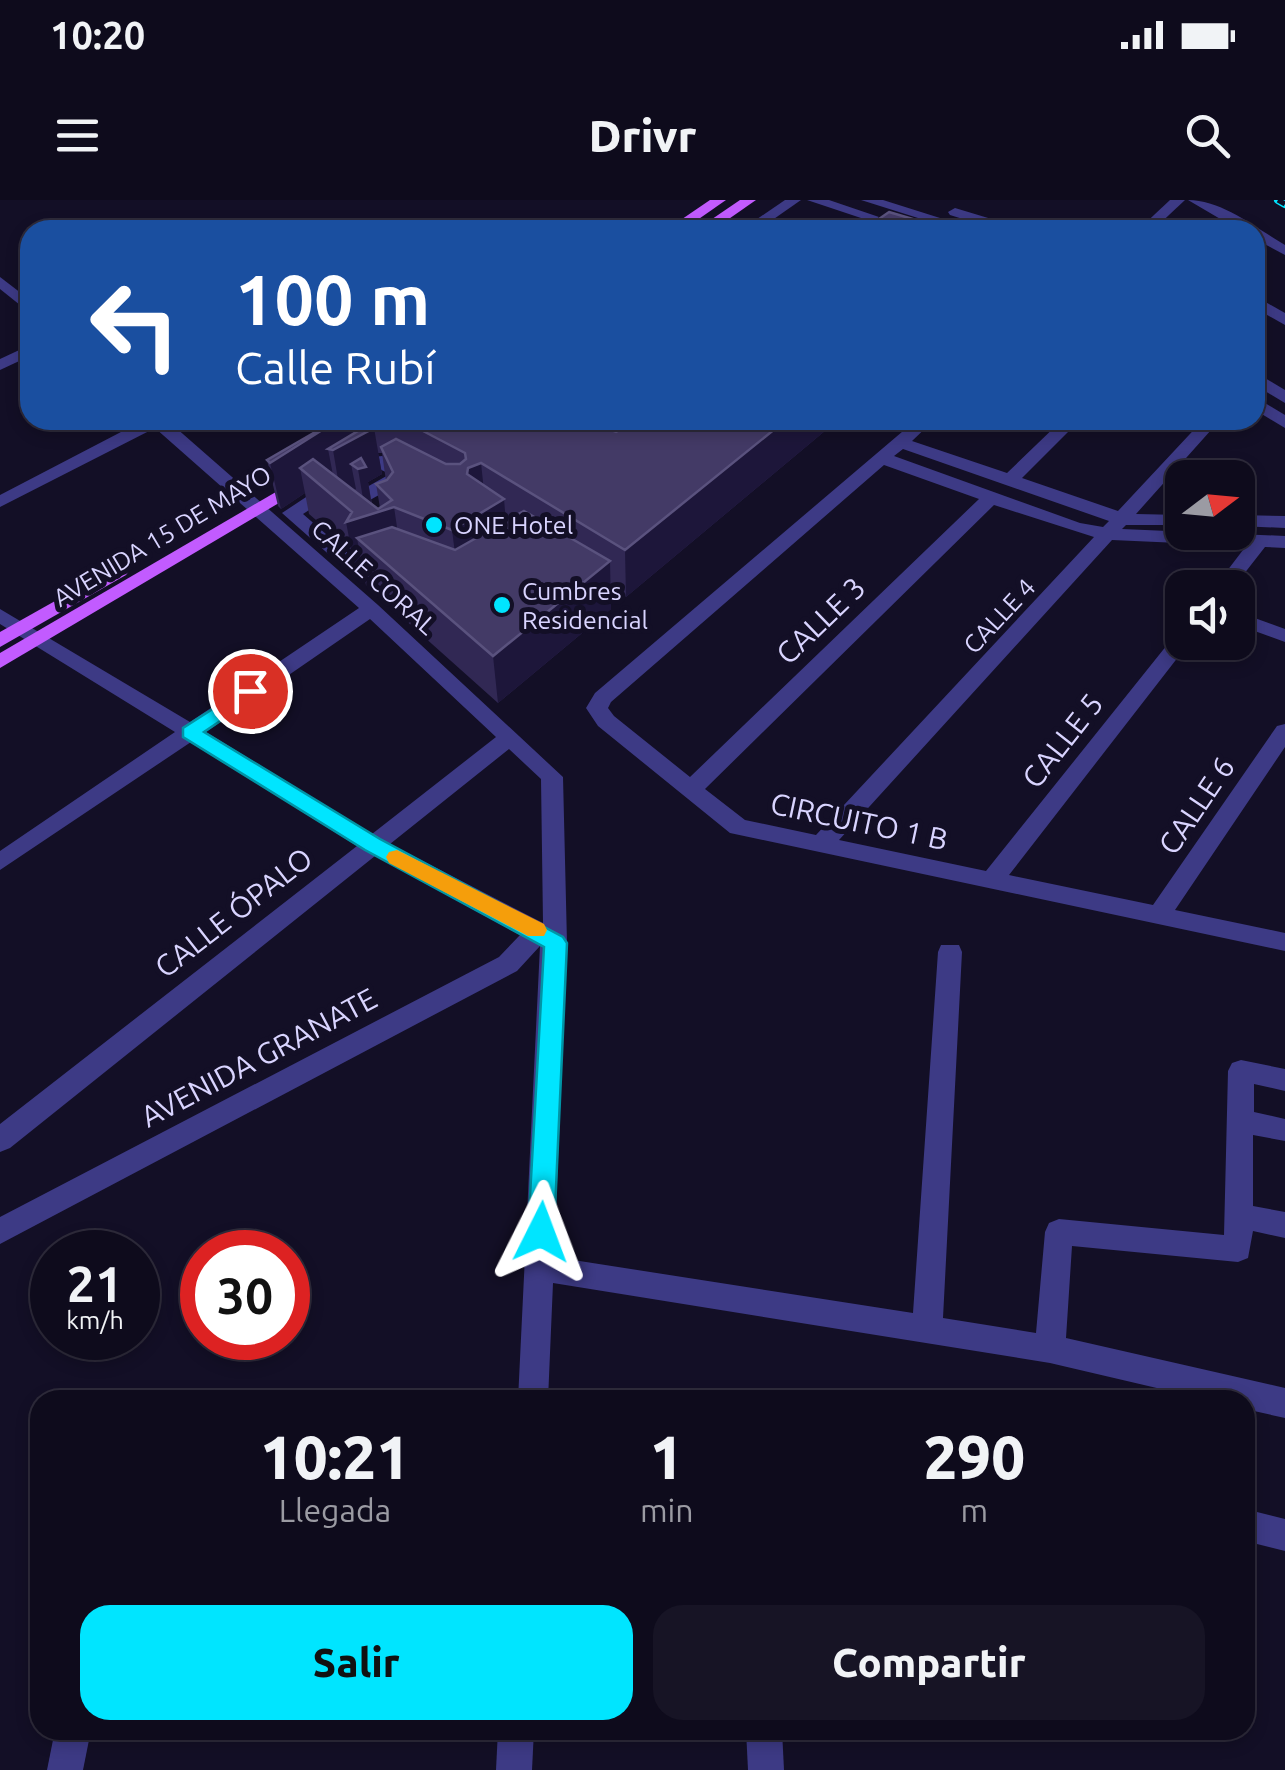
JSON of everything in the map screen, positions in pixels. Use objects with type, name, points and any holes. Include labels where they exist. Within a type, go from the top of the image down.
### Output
[{"type":"main road","points":[[688,220],[718,200]]},
{"type":"main road","points":[[719,220],[749,200]]},
{"type":"main road","name":"AVENIDA 15 DE MAYO","points":[[0,662],[30,634],[251,503],[331,463]]},
{"type":"main road","name":"AVENIDA 15 DE MAYO","points":[[0,640],[30,634]]},
{"type":"street","points":[[758,200],[789,204]]},
{"type":"street","points":[[814,200],[875,205],[933,220]]},
{"type":"street","points":[[916,200],[980,220]]},
{"type":"street","points":[[1155,220],[1178,200]]},
{"type":"street","points":[[1195,200],[1231,220]]},
{"type":"street","points":[[764,220],[789,204]]},
{"type":"street","points":[[875,205],[897,220]]},
{"type":"street","points":[[0,281],[20,299]]},
{"type":"street","points":[[0,502],[138,430]]},
{"type":"street","name":"CALLE CORAL","points":[[168,430],[371,609],[552,777],[547,937]]},
{"type":"street","name":"CIRCUITO 1 B","points":[[914,430],[602,698],[597,708],[606,721],[738,827],[1285,942]]},
{"type":"street","points":[[1008,481],[1062,430]]},
{"type":"street","name":"CALLE 4","points":[[821,845],[1203,430]]},
{"type":"street","points":[[900,442],[1008,481],[1115,527],[1285,542]]},
{"type":"street","points":[[882,458],[1076,528],[1165,522]]},
{"type":"street","points":[[331,463],[376,460],[410,477],[374,490],[341,509]]},
{"type":"street","points":[[331,463],[322,494],[290,513],[349,562]]},
{"type":"street","points":[[322,494],[331,463]]},
{"type":"street","points":[[374,490],[387,511]]},
{"type":"street","points":[[322,494],[362,526]]},
{"type":"street","name":"CALLE 3","points":[[691,789],[992,497]]},
{"type":"street","points":[[1255,520],[1282,518]]},
{"type":"street","points":[[1237,570],[1259,542]]},
{"type":"street","points":[[340,584],[372,572]]},
{"type":"street","points":[[0,862],[371,609]]},
{"type":"street","points":[[0,615],[373,845],[547,937],[533,1390]]},
{"type":"street","points":[[1255,625],[1285,636]]},
{"type":"street","name":"CALLE 5","points":[[992,880],[1165,660]]},
{"type":"street","name":"CALLE 6","points":[[1158,916],[1285,730]]},
{"type":"street","name":"CALLE ÓPALO","points":[[0,1140],[510,738]]},
{"type":"street","name":"AVENIDA GRANATE","points":[[0,1231],[508,964],[547,937]]},
{"type":"street","points":[[928,1330],[950,952]]},
{"type":"street","points":[[1050,1349],[1060,1232],[1238,1249],[1241,1071],[1285,1080]]},
{"type":"street","points":[[1240,1121],[1285,1130]]},
{"type":"street","points":[[1239,1216],[1285,1225]]},
{"type":"street","points":[[539,1268],[1050,1349],[1228,1390]]},
{"type":"street","points":[[1255,1396],[1285,1403]]},
{"type":"street","points":[[1255,1528],[1285,1535]]},
{"type":"street","points":[[65,1770],[71,1740]]},
{"type":"street","points":[[514,1770],[516,1740]]},
{"type":"street","points":[[764,1740],[766,1770]]},
{"type":"building","points":[[889,212],[916,220],[877,220]]},
{"type":"building","points":[[319,430],[322,430],[270,463],[267,460]]},
{"type":"building","points":[[360,430],[370,430],[333,450],[328,449]]},
{"type":"building","points":[[421,430],[774,430],[625,550],[481,463],[468,468],[467,474],[504,499],[452,530],[394,507],[346,522],[352,512],[300,468],[313,459],[378,509],[392,500],[376,484],[387,480],[393,472],[381,447],[396,439],[446,464],[460,464],[466,459],[465,453]]},
{"type":"building","points":[[361,458],[366,467],[358,469],[351,464]]},
{"type":"building","points":[[524,511],[610,561],[493,656],[357,538],[392,527],[455,550]]},
{"type":"railway","points":[[1278,200],[1285,204]]},
{"type":"slow traffic","points":[[397,857],[536,930]]},
{"type":"place","name":"ONE Hotel","points":[[434,525]]},
{"type":"place","name":"Cumbres Residencial","points":[[502,605]]},
{"type":"route","points":[[250,691],[190,732],[373,845],[556,943],[541,1232]]}]
